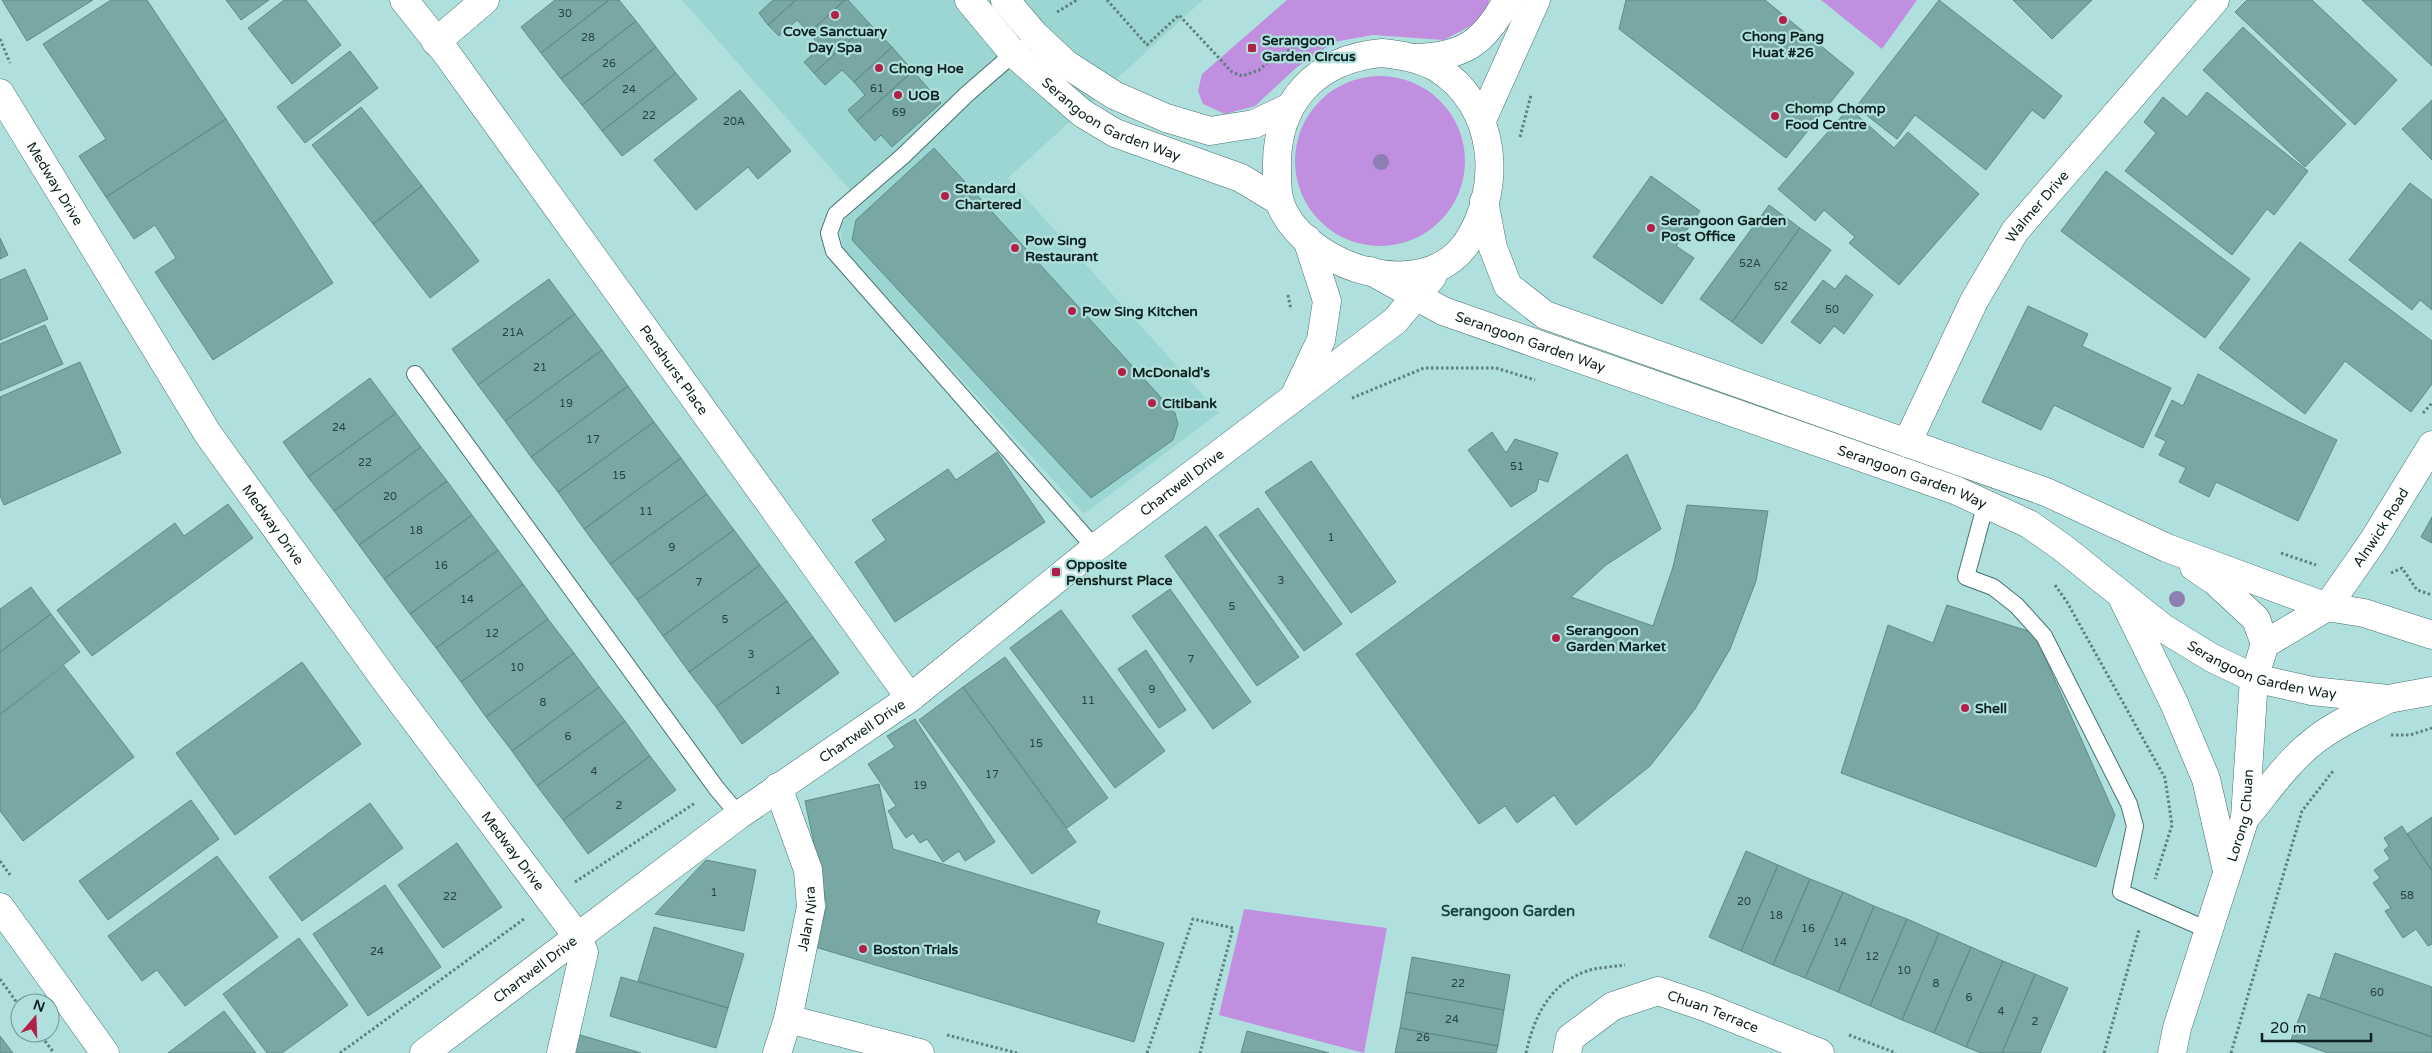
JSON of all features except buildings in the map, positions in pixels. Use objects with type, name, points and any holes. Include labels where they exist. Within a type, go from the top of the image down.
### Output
[{"type":"street","name":"Penshurst Place","points":[[404,0],[910,698]]},
{"type":"street","points":[[436,42],[485,0]]},
{"type":"street","name":"Serangoon Garden Way","points":[[969,0],[1013,53],[1045,83],[1082,113],[1115,133],[1241,178],[1279,201]]},
{"type":"street","name":"Serangoon Garden Way","points":[[1005,0],[1035,35],[1066,64],[1123,99],[1166,118],[1210,131],[1254,124],[1290,107]]},
{"type":"street","points":[[1414,58],[1436,67],[1455,81],[1471,100],[1482,120],[1488,140],[1489,182],[1477,227],[1462,248],[1442,265],[1425,272],[1407,276],[1389,275],[1336,261],[1307,239],[1290,222],[1279,201],[1276,152],[1280,129],[1290,107],[1309,82],[1322,72],[1351,58],[1382,53],[1414,58],[1439,58],[1468,48],[1483,36],[1507,0]]},
{"type":"street","points":[[1482,120],[1536,0]]},
{"type":"street","name":"Walmer Drive","points":[[1908,443],[1974,301],[2015,231],[2215,0]]},
{"type":"street","name":"Medway Drive","points":[[0,93],[208,434],[382,676],[577,936]]},
{"type":"street","points":[[1484,202],[1493,248],[1508,286],[1545,315],[2046,492],[2168,548],[2327,607],[2364,613],[2432,636]]},
{"type":"street","name":"Chartwell Drive","points":[[1293,398],[1320,340],[1327,300],[1307,239]]},
{"type":"street","name":"Chartwell Drive","points":[[424,1053],[739,815],[910,698],[1095,548],[1395,321],[1442,265]]},
{"type":"street","name":"Serangoon Garden Way","points":[[1370,270],[1443,311],[1955,490],[1986,503],[2029,524],[2063,548],[2163,628],[2212,658],[2254,678],[2312,691],[2388,700],[2432,692]]},
{"type":"street","name":"Alnwick Road","points":[[2327,607],[2373,540],[2432,445]]},
{"type":"street","points":[[2168,548],[2215,581],[2246,607],[2256,619],[2265,644],[2327,607]]},
{"type":"street","points":[[2121,595],[2174,703],[2206,779],[2228,871]]},
{"type":"street","name":"Lorong Chuan","points":[[2172,1053],[2177,1028],[2245,818],[2254,678],[2265,644]]},
{"type":"street","points":[[2245,818],[2287,767],[2313,742],[2337,725],[2388,700]]},
{"type":"street","name":"Jalan Nira","points":[[777,1053],[788,1019],[811,907],[808,870],[778,787]]},
{"type":"street","points":[[0,907],[105,1053]]},
{"type":"street","points":[[561,1053],[584,952],[577,936]]},
{"type":"street","name":"Chuan Terrace","points":[[1567,1053],[1570,1038],[1613,1006],[1658,991],[1705,1007],[1820,1053]]},
{"type":"street","points":[[788,1019],[920,1053]]},
{"type":"lane","points":[[1035,35],[967,94],[903,156],[836,214],[829,233],[834,251],[1095,548]]},
{"type":"lane","points":[[1045,83],[1066,64]]},
{"type":"lane","points":[[415,374],[717,789],[739,815]]},
{"type":"lane","points":[[1986,503],[1966,577],[1992,586],[2017,606],[2044,636],[2128,804],[2135,826],[2121,892],[2208,930]]},
{"type":"path","points":[[1107,0],[1146,45],[1178,15],[1232,72],[1242,76],[1259,70],[1272,59],[1319,35]]},
{"type":"path","points":[[1520,142],[1533,90]]},
{"type":"path","points":[[1286,287],[1292,314]]},
{"type":"path","points":[[1346,402],[1360,393],[1424,368],[1496,368],[1542,383]]},
{"type":"path","points":[[2051,581],[2067,602],[2165,778],[2172,825],[2104,1053]]},
{"type":"path","points":[[2384,735],[2410,735],[2432,728]]},
{"type":"path","points":[[2231,1053],[2302,811],[2333,771],[2340,765]]},
{"type":"path","points":[[340,1053],[550,900],[717,789]]},
{"type":"path","points":[[1147,1053],[1193,918],[1233,928],[1200,1053]]},
{"type":"path","points":[[0,979],[10,993]]},
{"type":"shaded area","points":[[682,0],[1203,0],[1008,178],[1219,413],[1084,514],[843,249],[840,227],[859,200]]},
{"type":"shaded area","points":[[1287,0],[1489,0],[1488,8],[1478,22],[1444,40],[1373,35],[1334,42],[1297,67],[1255,106],[1225,114],[1203,104],[1198,91],[1202,74]]},
{"type":"shaded area","points":[[1821,0],[1917,0],[1882,49]]},
{"type":"shaded area","points":[[1388,76],[1413,82],[1434,95],[1446,107],[1462,136],[1465,161],[1464,178],[1459,194],[1446,215],[1434,227],[1405,243],[1372,246],[1347,240],[1326,227],[1314,215],[1298,186],[1295,153],[1301,128],[1314,107],[1326,95],[1355,79]]},
{"type":"shaded area","points":[[1244,909],[1387,928],[1364,1053],[1219,1015]]},
{"type":"place","name":"Cove Sanctuary Day Spa","points":[[835,15]]},
{"type":"place","name":"Chong Pang Huat #26","points":[[1783,20]]},
{"type":"place","name":"Serangoon Garden Circus","points":[[1252,48]]},
{"type":"place","name":"Chong Hoe","points":[[879,68]]},
{"type":"place","name":"UOB","points":[[898,95]]},
{"type":"place","name":"Chomp Chomp Food Centre","points":[[1775,116]]},
{"type":"place","name":"Standard Chartered","points":[[945,196]]},
{"type":"place","name":"Serangoon Garden Post Office","points":[[1651,228]]},
{"type":"place","name":"Pow Sing Restaurant","points":[[1015,248]]},
{"type":"place","name":"Pow Sing Kitchen","points":[[1072,311]]},
{"type":"place","name":"McDonald's","points":[[1122,372]]},
{"type":"place","name":"Citibank","points":[[1152,403]]},
{"type":"place","name":"Opposite Penshurst Place","points":[[1056,572]]},
{"type":"place","name":"Serangoon Garden Market","points":[[1556,638]]},
{"type":"place","name":"Shell","points":[[1965,708]]},
{"type":"place","name":"Boston Trials","points":[[863,949]]},
{"type":"district","name":"Serangoon Garden","points":[[1508,911]]}]
